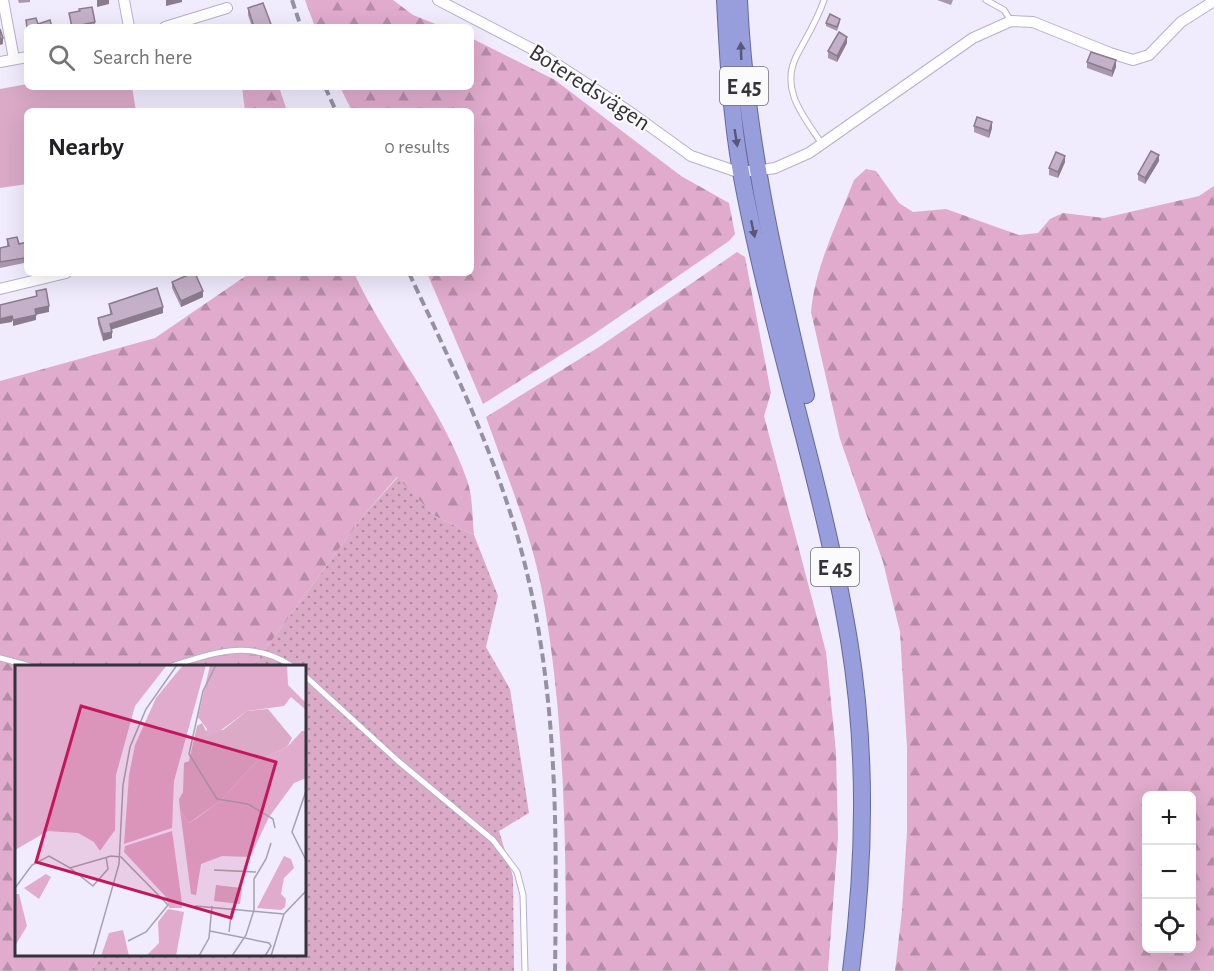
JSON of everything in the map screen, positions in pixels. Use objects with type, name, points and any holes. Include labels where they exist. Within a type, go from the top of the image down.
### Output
[{"type":"highway","name":"E 45","points":[[725,0],[728,63],[850,643],[861,754],[861,876],[851,971]]},
{"type":"highway","name":"E 45","points":[[739,0],[749,171],[838,529],[860,641],[871,753],[872,813],[871,874],[862,971]]},
{"type":"street","points":[[3,0],[14,60]]},
{"type":"street","points":[[124,0],[128,24]]},
{"type":"street","name":"Boteredsvägen","points":[[438,0],[538,52],[630,112],[691,156],[749,171]]},
{"type":"street","points":[[749,171],[795,160],[822,144],[974,38],[1011,21],[1033,22],[1133,60],[1149,55],[1181,22],[1214,0]]},
{"type":"street","points":[[175,24],[227,8]]},
{"type":"street","points":[[0,62],[24,58]]},
{"type":"street","points":[[0,289],[54,276]]},
{"type":"lane","points":[[822,144],[797,106],[790,84],[792,65],[814,28],[824,0]]},
{"type":"lane","points":[[986,0],[1004,10],[1011,21]]},
{"type":"lane","points":[[175,665],[220,651],[256,650],[279,658],[290,665]]},
{"type":"lane","points":[[0,658],[26,665]]},
{"type":"lane","points":[[306,677],[398,761],[493,840],[517,872],[523,895],[525,971]]},
{"type":"shaded area","points":[[24,85],[24,90],[132,90],[136,108],[24,108],[24,184],[0,188],[0,89]]},
{"type":"shaded area","points":[[398,477],[435,516],[474,535],[498,596],[486,647],[510,689],[529,813],[499,831],[513,877],[514,971],[91,971],[101,956],[306,956],[306,665],[254,665],[363,516]]},
{"type":"green space","points":[[305,0],[393,0],[413,15],[436,24],[314,24]]},
{"type":"green space","points":[[474,40],[555,80],[681,176],[729,203],[735,234],[729,241],[591,336],[483,404],[428,276],[474,276],[474,108],[350,108],[342,90],[474,90]]},
{"type":"green space","points":[[242,90],[280,90],[286,108],[245,108]]},
{"type":"green space","points":[[866,169],[876,171],[899,203],[913,212],[946,209],[1019,235],[1038,233],[1050,219],[1063,213],[1104,218],[1199,196],[1214,186],[1214,971],[895,971],[902,911],[907,831],[907,747],[900,632],[883,562],[840,439],[811,312],[817,278],[854,180]]},
{"type":"green space","points":[[737,252],[745,257],[771,393],[764,416],[826,652],[836,752],[838,837],[828,971],[566,971],[562,778],[549,633],[541,586],[530,544],[486,417],[599,347]]},
{"type":"green space","points":[[246,276],[356,276],[382,325],[429,400],[456,452],[469,486],[474,535],[435,516],[397,477],[363,516],[254,665],[15,665],[15,956],[101,956],[91,971],[0,971],[0,381],[155,338]]},
{"type":"building","points":[[263,3],[271,24],[253,24],[248,8]]},
{"type":"building","points":[[92,7],[95,22],[71,24],[69,13],[80,11],[79,9]]},
{"type":"building","points":[[830,14],[840,19],[837,27],[826,23]]},
{"type":"building","points":[[36,18],[38,24],[26,24],[26,20]]},
{"type":"building","points":[[50,20],[51,24],[38,24]]},
{"type":"building","points":[[839,32],[847,37],[837,56],[828,51]]},
{"type":"building","points":[[1091,52],[1116,60],[1112,71],[1087,62]]},
{"type":"building","points":[[977,117],[992,122],[989,131],[974,126]]},
{"type":"building","points":[[1151,151],[1159,155],[1145,178],[1138,174]]},
{"type":"building","points":[[1056,152],[1065,156],[1058,172],[1049,168]]},
{"type":"building","points":[[17,237],[19,244],[24,243],[24,258],[0,262],[0,248],[9,246],[7,239]]},
{"type":"building","points":[[185,276],[196,276],[203,291],[181,301],[172,282]]},
{"type":"building","points":[[157,288],[163,307],[110,324],[112,332],[103,334],[98,318],[112,314],[109,304]]},
{"type":"building","points":[[46,289],[49,306],[35,309],[36,315],[13,320],[12,316],[0,319],[0,305],[37,296],[36,291]]},
{"type":"railway","points":[[292,0],[300,24]]},
{"type":"railway","points":[[326,90],[335,108]]},
{"type":"railway","points":[[410,276],[470,405],[497,473],[519,542],[532,595],[548,701],[552,755],[556,863],[555,971]]}]
